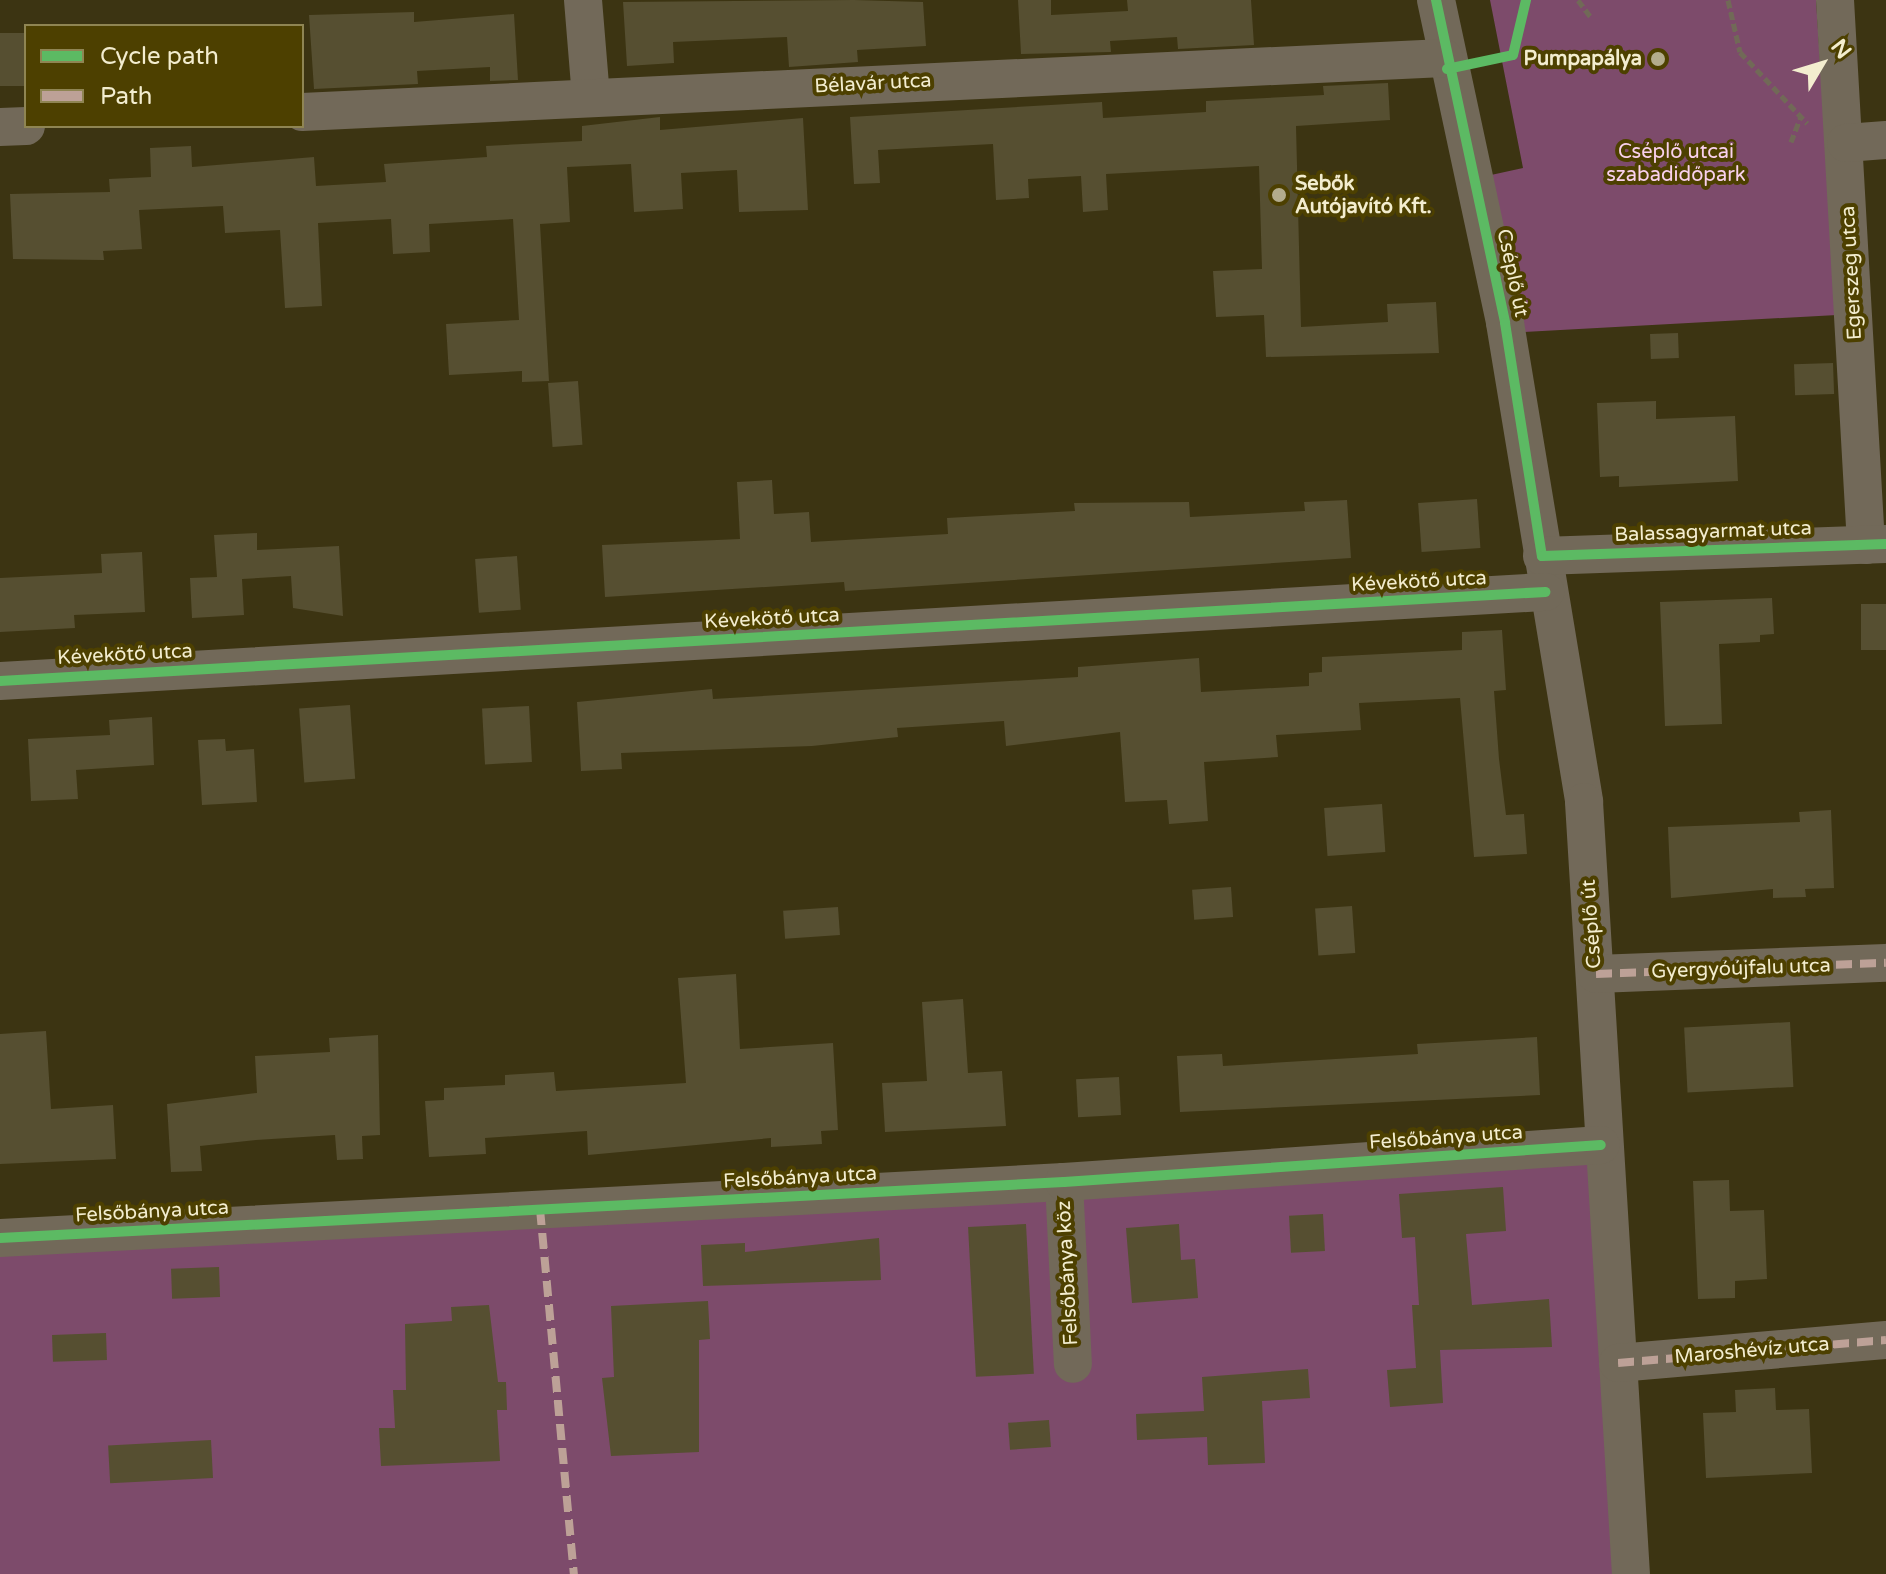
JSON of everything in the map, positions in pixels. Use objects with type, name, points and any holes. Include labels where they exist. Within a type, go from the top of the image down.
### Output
[{"type":"street","points":[[583,0],[591,97]]},
{"type":"street","name":"Cséplő út","points":[[1436,0],[1446,64],[1505,323],[1584,802],[1596,974],[1601,1145],[1631,1574]]},
{"type":"street","name":"Egerszeg utca","points":[[1835,0],[1876,545]]},
{"type":"street","name":"Bélavár utca","points":[[304,112],[591,97],[1446,64]]},
{"type":"street","points":[[0,127],[24,126]]},
{"type":"street","points":[[1846,154],[1886,140]]},
{"type":"street","name":"Balassagyarmat utca","points":[[1544,574],[1876,545]]},
{"type":"street","name":"Kévekötő utca","points":[[0,681],[1544,574]]},
{"type":"street","name":"Gyergyóújfalu utca","points":[[1596,974],[1886,963]]},
{"type":"street","name":"Felsőbánya utca","points":[[0,1238],[1064,1182],[1601,1145]]},
{"type":"street","name":"Felsőbánya köz","points":[[1064,1182],[1073,1364]]},
{"type":"street","name":"Maroshévíz utca","points":[[1618,1363],[1886,1340]]},
{"type":"path","points":[[1446,64],[1513,55],[1526,0]]},
{"type":"path","points":[[1578,0],[1591,17]]},
{"type":"path","points":[[1728,0],[1740,52],[1801,116],[1846,154]]},
{"type":"path","points":[[1791,142],[1801,116]]},
{"type":"green space","name":"Cséplő utcai szabadidőpark","points":[[1490,0],[1816,0],[1837,315],[1522,332],[1491,175],[1523,168]]},
{"type":"green space","points":[[1601,1145],[1631,1574],[0,1574],[0,1238]]},
{"type":"building","points":[[1018,0],[1051,0],[1051,15],[1128,11],[1127,0],[1251,0],[1254,45],[1178,49],[1177,37],[1110,41],[1111,52],[1021,54]]},
{"type":"building","points":[[623,2],[923,2],[926,46],[857,50],[858,62],[789,67],[787,37],[673,42],[674,63],[627,66]]},
{"type":"building","points":[[414,12],[414,22],[514,14],[518,80],[490,81],[490,67],[417,71],[418,84],[314,89],[309,15]]},
{"type":"building","points":[[0,33],[24,33],[24,86],[0,86]]},
{"type":"building","points":[[1388,83],[1390,120],[1296,126],[1301,327],[1388,322],[1387,304],[1436,302],[1439,353],[1266,357],[1264,315],[1216,317],[1213,271],[1262,269],[1259,166],[1106,174],[1108,210],[1083,212],[1081,176],[1028,179],[1029,198],[996,200],[993,144],[878,150],[880,183],[854,184],[850,117],[1102,102],[1103,118],[1206,112],[1206,101],[1324,95],[1323,86]]},
{"type":"building","points":[[660,117],[660,130],[803,118],[808,210],[739,212],[737,170],[681,173],[683,209],[634,212],[631,164],[567,167],[570,222],[540,224],[549,381],[522,382],[522,371],[449,375],[446,324],[519,320],[513,219],[429,224],[430,252],[393,254],[391,219],[318,223],[322,306],[285,308],[280,230],[225,233],[223,206],[139,210],[142,249],[103,251],[104,260],[13,259],[10,194],[110,192],[109,179],[151,177],[150,148],[191,146],[192,167],[314,157],[316,186],[386,182],[384,164],[487,157],[486,146],[582,141],[582,126]]},
{"type":"building","points":[[1678,333],[1679,358],[1651,359],[1650,334]]},
{"type":"building","points":[[1833,363],[1834,394],[1795,395],[1794,364]]},
{"type":"building","points":[[578,381],[582,445],[553,447],[548,383]]},
{"type":"building","points":[[1656,401],[1656,419],[1735,416],[1738,481],[1619,487],[1619,476],[1600,477],[1597,403]]},
{"type":"building","points":[[772,480],[774,514],[809,512],[811,542],[948,534],[947,518],[1075,511],[1074,503],[1189,502],[1190,517],[1305,511],[1304,502],[1347,500],[1351,558],[845,591],[844,582],[605,597],[602,545],[740,539],[737,482]]},
{"type":"building","points":[[1477,499],[1480,548],[1422,552],[1418,503]]},
{"type":"building","points":[[257,533],[257,550],[339,546],[343,616],[293,608],[291,576],[242,579],[244,615],[192,618],[190,578],[217,577],[214,535]]},
{"type":"building","points":[[142,552],[145,612],[74,615],[75,628],[0,632],[0,578],[102,573],[101,554]]},
{"type":"building","points":[[517,556],[521,610],[479,613],[475,559]]},
{"type":"building","points":[[1772,598],[1774,634],[1760,635],[1760,642],[1719,644],[1722,724],[1665,726],[1660,602]]},
{"type":"building","points":[[1861,604],[1886,604],[1886,650],[1861,650]]},
{"type":"building","points":[[1502,630],[1506,690],[1494,691],[1499,759],[1506,815],[1524,814],[1527,854],[1474,857],[1460,698],[1359,703],[1361,730],[1276,735],[1278,757],[1204,762],[1208,821],[1169,824],[1167,800],[1125,802],[1120,732],[1006,746],[1004,721],[897,728],[898,737],[812,746],[621,753],[622,769],[581,771],[577,702],[712,689],[713,699],[1078,677],[1078,667],[1199,658],[1201,692],[1309,686],[1309,673],[1322,672],[1322,657],[1462,650],[1462,632]]},
{"type":"building","points":[[350,705],[355,779],[304,782],[299,709]]},
{"type":"building","points":[[529,706],[532,762],[485,764],[482,708]]},
{"type":"building","points":[[152,717],[154,765],[76,770],[78,799],[31,801],[28,739],[110,735],[109,720]]},
{"type":"building","points":[[225,739],[226,751],[254,749],[257,802],[202,805],[198,740]]},
{"type":"building","points":[[1382,804],[1385,852],[1327,856],[1324,808]]},
{"type":"building","points":[[1831,810],[1834,888],[1805,889],[1806,897],[1773,898],[1773,889],[1671,898],[1668,827],[1800,822],[1799,812]]},
{"type":"building","points":[[1231,887],[1233,917],[1194,920],[1192,890]]},
{"type":"building","points":[[1352,906],[1355,953],[1318,955],[1315,909]]},
{"type":"building","points":[[838,907],[840,935],[785,939],[783,911]]},
{"type":"building","points":[[736,974],[740,1049],[833,1043],[838,1130],[821,1131],[822,1144],[771,1147],[771,1138],[588,1155],[587,1131],[485,1138],[486,1154],[429,1157],[425,1101],[444,1100],[444,1088],[505,1085],[505,1075],[554,1072],[556,1091],[686,1083],[678,978]]},
{"type":"building","points":[[963,999],[968,1073],[1002,1071],[1006,1126],[885,1132],[882,1083],[927,1081],[922,1002]]},
{"type":"building","points":[[1790,1022],[1793,1087],[1688,1092],[1684,1028]]},
{"type":"building","points":[[46,1031],[51,1109],[113,1105],[116,1159],[0,1164],[0,1034]]},
{"type":"building","points":[[378,1035],[380,1135],[362,1136],[363,1159],[337,1160],[335,1135],[256,1140],[200,1146],[202,1171],[171,1172],[167,1104],[257,1093],[255,1056],[330,1052],[329,1038]]},
{"type":"building","points":[[1537,1037],[1540,1095],[1180,1112],[1177,1056],[1222,1054],[1223,1066],[1418,1054],[1417,1044]]},
{"type":"building","points":[[1119,1077],[1121,1115],[1078,1117],[1076,1079]]},
{"type":"building","points":[[1729,1180],[1730,1211],[1764,1210],[1767,1279],[1735,1281],[1735,1298],[1698,1299],[1693,1181]]},
{"type":"building","points":[[1503,1187],[1506,1231],[1466,1234],[1472,1305],[1549,1299],[1552,1347],[1440,1350],[1443,1403],[1390,1407],[1387,1370],[1416,1368],[1412,1305],[1419,1305],[1415,1237],[1402,1238],[1399,1194]]},
{"type":"building","points":[[1323,1214],[1325,1251],[1291,1253],[1289,1216]]},
{"type":"building","points":[[1026,1224],[1034,1374],[976,1377],[968,1227]]},
{"type":"building","points":[[1179,1224],[1181,1260],[1195,1259],[1198,1298],[1132,1303],[1126,1228]]},
{"type":"building","points":[[879,1238],[881,1280],[703,1286],[701,1245],[745,1243],[745,1252]]},
{"type":"building","points":[[219,1267],[220,1297],[172,1299],[171,1269]]},
{"type":"building","points":[[708,1301],[710,1339],[699,1340],[699,1452],[611,1456],[602,1378],[614,1377],[611,1306]]},
{"type":"building","points":[[489,1305],[498,1382],[506,1382],[507,1410],[497,1410],[500,1461],[381,1466],[379,1428],[395,1428],[393,1390],[406,1390],[405,1324],[452,1321],[451,1307]]},
{"type":"building","points":[[106,1333],[107,1360],[53,1362],[52,1335]]},
{"type":"building","points":[[1308,1369],[1310,1398],[1262,1401],[1265,1463],[1208,1465],[1207,1437],[1137,1440],[1136,1414],[1204,1411],[1202,1377]]},
{"type":"building","points":[[1775,1388],[1776,1410],[1809,1409],[1812,1473],[1706,1478],[1703,1413],[1736,1412],[1735,1390]]},
{"type":"building","points":[[1049,1420],[1051,1447],[1010,1450],[1008,1423]]},
{"type":"building","points":[[211,1440],[213,1478],[110,1483],[108,1445]]},
{"type":"marked path","points":[[1596,974],[1886,963]]},
{"type":"marked path","points":[[540,1209],[574,1574]]},
{"type":"marked path","points":[[1618,1363],[1886,1340]]},
{"type":"cycle path","points":[[1436,0],[1505,323],[1542,556],[1886,544]]},
{"type":"cycle path","points":[[1447,69],[1513,55],[1526,0]]},
{"type":"cycle path","points":[[0,681],[1545,592]]},
{"type":"cycle path","points":[[0,1238],[1064,1182],[1601,1145]]},
{"type":"place","name":"Pumpapálya","points":[[1658,59]]},
{"type":"place","name":"Sebők Autójavító Kft.","points":[[1279,195]]}]
